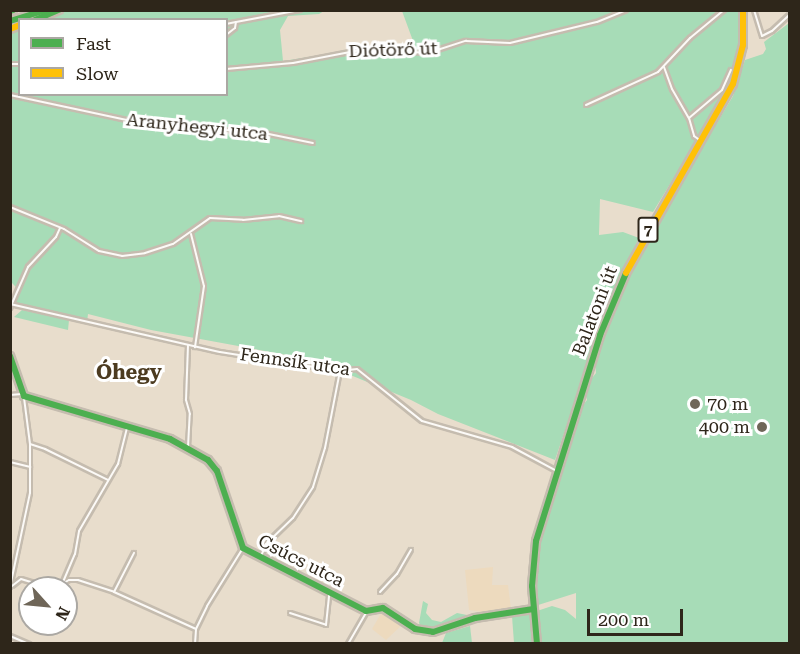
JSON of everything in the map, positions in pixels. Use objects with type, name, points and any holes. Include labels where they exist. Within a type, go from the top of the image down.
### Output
[{"type":"main road","points":[[20,18],[46,10]]},
{"type":"main road","points":[[40,18],[59,10]]},
{"type":"main road","name":"Balatoni út","points":[[537,644],[532,586],[536,541],[612,301],[632,259],[701,141],[738,71],[743,45],[743,10]]},
{"type":"main road","points":[[10,356],[23,395]]},
{"type":"main road","name":"Csúcs utca","points":[[23,395],[170,439],[188,447],[208,460],[217,471],[223,494],[236,521],[243,549],[261,556],[282,570],[329,593],[369,610],[383,608],[415,628],[433,632],[475,618],[533,609]]},
{"type":"street","points":[[228,24],[300,10]]},
{"type":"street","name":"Diótörő út","points":[[228,69],[293,63],[366,49],[428,53],[466,41],[510,43],[597,22],[627,10]]},
{"type":"street","points":[[586,105],[653,75],[664,67],[690,38],[724,10]]},
{"type":"street","points":[[754,10],[762,36],[772,31],[789,14]]},
{"type":"street","points":[[228,33],[235,28],[236,22]]},
{"type":"street","points":[[664,67],[672,89],[689,118],[694,136],[701,141]]},
{"type":"street","points":[[689,118],[722,90],[731,70]]},
{"type":"street","name":"Aranyhegyi utca","points":[[10,95],[155,126],[259,132],[313,143]]},
{"type":"street","points":[[10,207],[60,228],[99,251],[122,256],[145,253],[173,244],[210,218],[243,220],[279,216],[301,221]]},
{"type":"street","points":[[11,305],[28,267],[56,237],[60,228]]},
{"type":"street","points":[[190,234],[204,290],[195,347]]},
{"type":"street","name":"Fennsík utca","points":[[11,305],[195,347],[340,371],[357,369],[422,421],[512,447],[557,471]]},
{"type":"street","points":[[188,345],[186,400],[190,414],[188,447]]},
{"type":"street","points":[[261,556],[266,544],[290,522],[313,487],[325,448],[340,371]]},
{"type":"street","name":"Csúcs utca","points":[[10,395],[23,395]]},
{"type":"street","points":[[11,587],[29,502],[30,444],[23,395]]},
{"type":"street","points":[[66,576],[75,554],[79,531],[118,464],[127,427]]},
{"type":"street","points":[[30,444],[108,480]]},
{"type":"street","points":[[10,462],[30,467]]},
{"type":"street","points":[[195,644],[196,629],[243,549]]},
{"type":"street","points":[[380,592],[397,574],[411,550]]},
{"type":"street","points":[[114,592],[134,553]]},
{"type":"street","points":[[78,580],[114,592],[196,629]]},
{"type":"street","points":[[290,613],[326,624],[329,593]]},
{"type":"street","points":[[348,644],[369,610]]},
{"type":"street","points":[[10,636],[29,644]]},
{"type":"shaded area","points":[[493,567],[492,585],[508,585],[511,609],[489,613],[469,610],[465,570]]},
{"type":"shaded area","points":[[383,610],[403,624],[386,640],[372,629]]},
{"type":"green space","points":[[70,10],[324,11],[319,14],[288,16],[280,30],[283,61],[366,48],[416,49],[402,11],[740,11],[742,29],[731,84],[653,212],[600,199],[599,235],[623,232],[639,238],[607,306],[555,460],[438,414],[411,400],[314,360],[151,330],[88,314],[87,322],[14,303],[19,290],[10,281],[10,31],[18,27],[18,96],[228,96],[228,18],[45,18]]},
{"type":"green space","points":[[789,23],[789,643],[541,643],[537,611],[552,606],[565,610],[576,619],[576,593],[535,606],[537,553],[547,509],[580,409],[587,400],[585,393],[596,373],[595,362],[612,310],[644,245],[733,96],[745,60],[763,54],[766,49],[764,42]]},
{"type":"green space","points":[[22,310],[69,320],[68,330],[14,317]]},
{"type":"green space","points":[[423,601],[428,604],[426,613],[432,620],[441,622],[457,613],[467,615],[467,619],[436,630],[423,629],[419,623]]},
{"type":"green space","points":[[527,613],[530,615],[533,643],[514,643],[512,616]]},
{"type":"green space","points":[[470,626],[472,643],[442,643],[446,633]]},
{"type":"traffic: fast","points":[[20,18],[46,10]]},
{"type":"traffic: fast","points":[[40,18],[59,10]]},
{"type":"traffic: fast","points":[[10,21],[18,19]]},
{"type":"traffic: fast","points":[[537,644],[532,586],[536,541],[600,335],[626,273]]},
{"type":"traffic: fast","points":[[10,356],[24,396],[170,439],[208,460],[217,471],[243,548],[366,611],[383,608],[415,629],[433,632],[475,618],[533,609]]},
{"type":"traffic: slow","points":[[626,273],[733,84],[743,45],[743,10]]},
{"type":"traffic: slow","points":[[10,29],[18,26]]},
{"type":"place","name":"70 m","points":[[695,404]]},
{"type":"place","name":"400 m","points":[[762,427]]},
{"type":"district","name":"Óhegy","points":[[129,372]]}]
